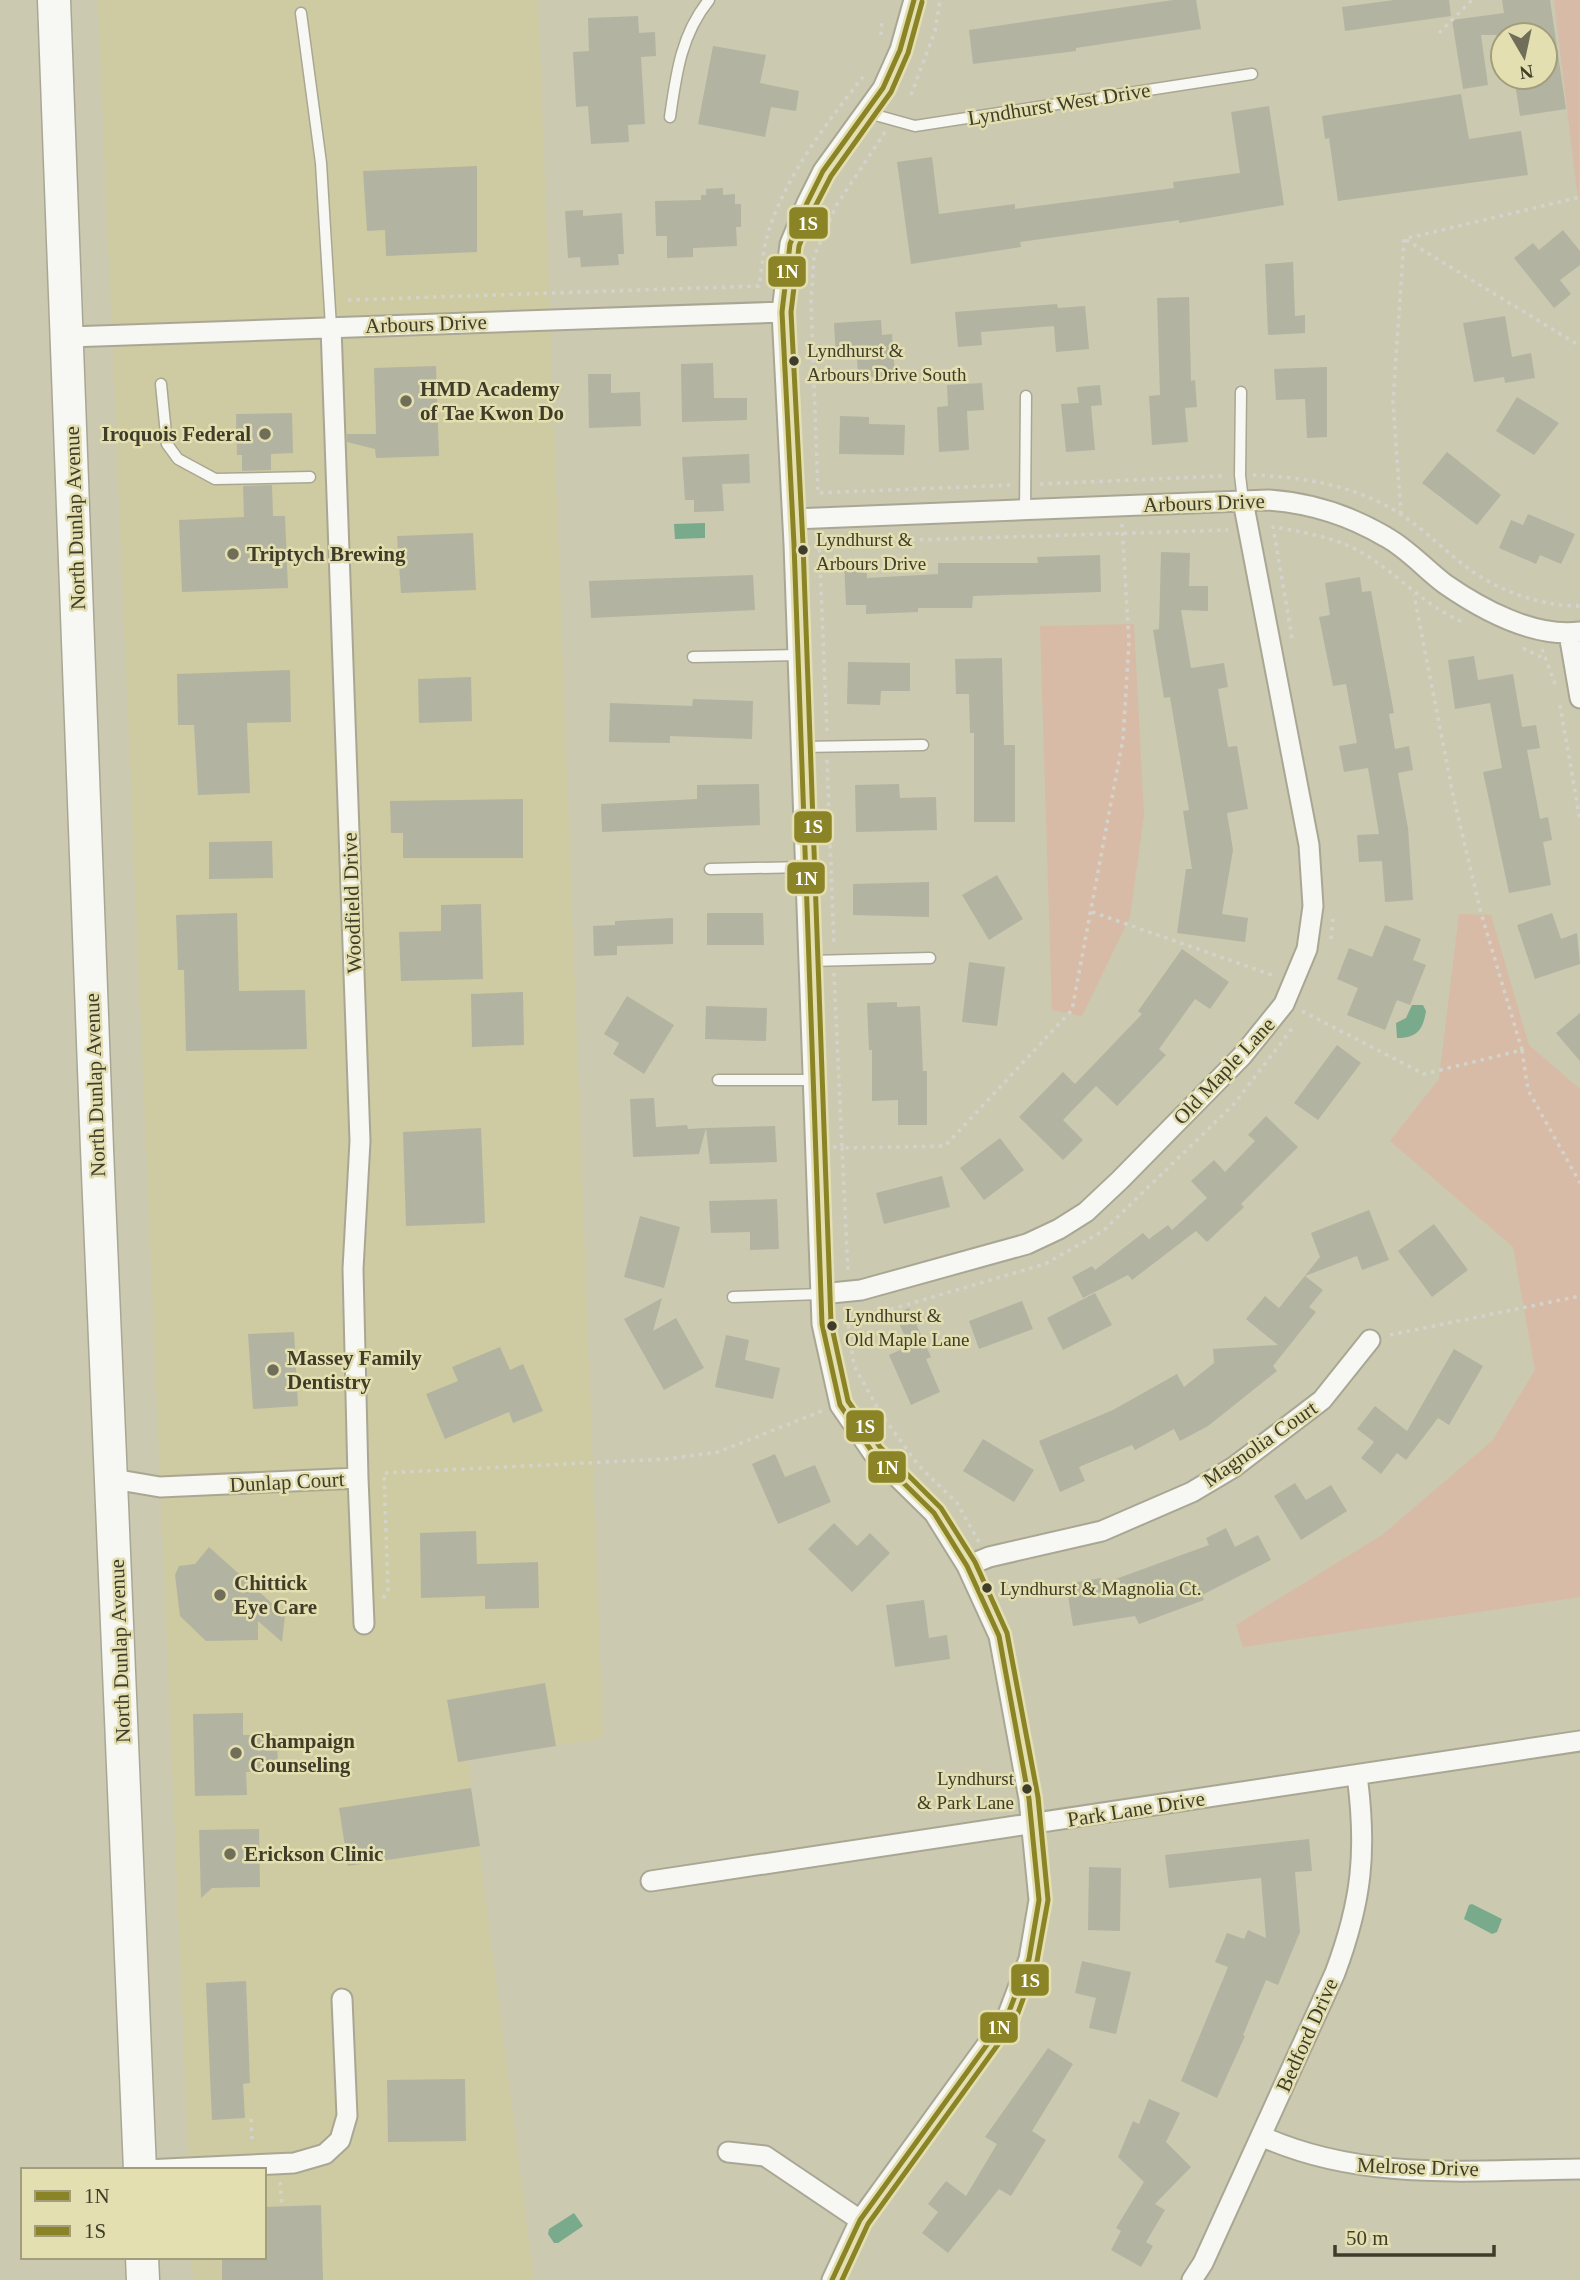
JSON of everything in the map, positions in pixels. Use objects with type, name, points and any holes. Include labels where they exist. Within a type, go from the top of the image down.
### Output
[{"type":"main road","name":"North Dunlap Avenue","points":[[54,0],[69,337],[98,1163],[143,2168]]},
{"type":"main road","points":[[142,2259],[143,2280]]},
{"type":"street","points":[[832,2280],[860,2220],[1007,2017],[1029,1959],[1039,1900],[1031,1824],[999,1636],[967,1566],[934,1513],[873,1453],[841,1405],[823,1332],[793,519],[782,312],[790,244],[823,170],[868,113],[900,50],[914,0]]},
{"type":"street","name":"Arbours Drive","points":[[69,337],[782,312]]},
{"type":"street","name":"Woodfield Drive","points":[[331,327],[360,1141],[353,1269],[358,1478]]},
{"type":"street","name":"Arbours Drive","points":[[793,519],[1243,501],[1292,502],[1350,519],[1387,537],[1445,583],[1474,601],[1528,625],[1575,633]]},
{"type":"street","name":"Old Maple Lane","points":[[821,1294],[861,1290],[1016,1247],[1059,1229],[1086,1212],[1120,1180],[1242,1056],[1284,1004],[1307,949],[1313,906],[1309,845],[1243,501]]},
{"type":"street","points":[[1575,633],[1580,698]]},
{"type":"street","name":"Magnolia Court","points":[[967,1566],[989,1557],[1102,1531],[1192,1492],[1234,1467],[1322,1400],[1370,1340]]},
{"type":"street","name":"Dunlap Court","points":[[113,1479],[160,1487],[358,1478],[364,1624]]},
{"type":"street","name":"Park Lane Drive","points":[[651,1881],[1580,1741]]},
{"type":"street","name":"Bedford Drive","points":[[1192,2280],[1335,1973],[1353,1924],[1360,1892],[1363,1848],[1357,1775]]},
{"type":"street","points":[[186,2168],[294,2163],[325,2154],[340,2140],[347,2116],[342,1999]]},
{"type":"street","name":"Melrose Drive","points":[[1261,2136],[1316,2158],[1352,2166],[1409,2171],[1578,2164]]},
{"type":"street","points":[[728,2152],[765,2156],[860,2220]]},
{"type":"lane","points":[[670,117],[678,66],[689,32],[709,0]]},
{"type":"lane","points":[[302,13],[321,163],[331,327]]},
{"type":"lane","name":"Lyndhurst West Drive","points":[[868,113],[915,126],[1252,74]]},
{"type":"lane","points":[[161,384],[167,444],[178,459],[215,479],[310,477]]},
{"type":"lane","points":[[1241,392],[1240,475],[1243,501]]},
{"type":"lane","points":[[1025,509],[1026,396]]},
{"type":"lane","points":[[693,657],[798,655]]},
{"type":"lane","points":[[801,747],[923,745]]},
{"type":"lane","points":[[710,869],[805,866]]},
{"type":"lane","points":[[810,961],[930,958]]},
{"type":"lane","points":[[718,1080],[814,1080]]},
{"type":"lane","points":[[733,1297],[821,1294]]},
{"type":"path","points":[[911,95],[935,31],[940,0]]},
{"type":"path","points":[[1439,33],[1472,0]]},
{"type":"path","points":[[881,44],[882,21]]},
{"type":"path","points":[[348,300],[759,286],[769,232],[816,135],[866,75]]},
{"type":"path","points":[[886,130],[836,206],[814,257],[811,302],[818,493],[1240,475],[1309,478],[1366,496],[1401,514],[1471,571],[1511,592],[1556,606],[1580,606]]},
{"type":"path","points":[[1405,239],[1580,197]]},
{"type":"path","points":[[1405,239],[1580,346]]},
{"type":"path","points":[[1401,514],[1393,401],[1405,239]]},
{"type":"path","points":[[1292,639],[1273,527],[1315,534],[1364,554],[1404,582],[1413,593],[1450,617],[1472,626]]},
{"type":"path","points":[[848,1273],[820,543],[1122,531],[1231,530]]},
{"type":"path","points":[[842,1148],[945,1146],[1073,1010],[1123,739],[1129,642],[1122,531]]},
{"type":"path","points":[[1413,593],[1453,795],[1481,913],[1522,1050],[1528,1090],[1580,1183]]},
{"type":"path","points":[[1515,644],[1543,657],[1558,691]]},
{"type":"path","points":[[1560,704],[1580,820]]},
{"type":"path","points":[[1091,912],[1275,976]]},
{"type":"path","points":[[1329,942],[1334,930],[1333,917]]},
{"type":"path","points":[[981,1545],[957,1503],[919,1466],[881,1414],[854,1366],[848,1322],[1045,1264],[1103,1231],[1234,1104],[1287,1038],[1307,1001]]},
{"type":"path","points":[[1284,1004],[1424,1074],[1522,1050]]},
{"type":"path","points":[[1370,1340],[1580,1296]]},
{"type":"path","points":[[384,1473],[667,1460],[718,1452],[841,1405]]},
{"type":"path","points":[[251,2119],[252,2139]]},
{"type":"path","points":[[281,2187],[282,2206]]},
{"type":"shaded area","points":[[98,0],[538,0],[603,1738],[468,1760],[534,2280],[193,2280],[192,2259],[266,2259],[266,2168],[189,2168]]},
{"type":"shaded area","points":[[1554,0],[1580,0],[1579,201],[1559,42],[1559,21],[1557,21]]},
{"type":"shaded area","points":[[705,523],[705,538],[675,539],[674,524]]},
{"type":"shaded area","points":[[1134,624],[1144,815],[1130,917],[1082,1016],[1052,1010],[1040,626]]},
{"type":"shaded area","points":[[1459,914],[1491,915],[1529,1045],[1580,1089],[1580,1597],[1243,1647],[1236,1625],[1382,1535],[1492,1441],[1535,1370],[1513,1247],[1390,1141],[1439,1079]]},
{"type":"shaded area","points":[[1412,1005],[1423,1005],[1426,1011],[1421,1028],[1410,1036],[1397,1038],[1396,1023],[1406,1018]]},
{"type":"shaded area","points":[[1469,1905],[1502,1919],[1497,1932],[1492,1934],[1464,1919]]},
{"type":"shaded area","points":[[574,2213],[583,2226],[554,2243],[548,2234],[549,2229]]},
{"type":"building","points":[[1173,0],[1196,0],[1201,29],[1076,48],[1076,51],[973,64],[969,30]]},
{"type":"building","points":[[1394,0],[1449,0],[1451,16],[1345,31],[1342,7]]},
{"type":"building","points":[[1502,0],[1550,0],[1553,21],[1489,21],[1489,35],[1481,35],[1488,85],[1463,89],[1452,20],[1504,13]]},
{"type":"building","points":[[638,16],[639,33],[655,32],[656,56],[641,57],[645,124],[628,125],[629,142],[591,144],[588,106],[576,107],[573,52],[589,51],[588,18]]},
{"type":"building","points":[[713,46],[766,55],[760,83],[799,91],[796,111],[771,107],[765,137],[698,124]]},
{"type":"building","points":[[1559,61],[1566,109],[1520,116],[1516,91],[1559,91]]},
{"type":"building","points":[[1461,94],[1469,139],[1521,131],[1528,175],[1338,201],[1329,138],[1325,139],[1322,116]]},
{"type":"building","points":[[1269,106],[1284,205],[1179,223],[1179,220],[1020,242],[1021,247],[911,264],[897,162],[932,157],[939,214],[1015,204],[1015,209],[1174,188],[1173,182],[1240,173],[1231,112]]},
{"type":"building","points":[[477,166],[477,252],[386,256],[385,230],[367,231],[363,171]]},
{"type":"building","points":[[723,188],[723,195],[735,194],[735,204],[741,204],[741,227],[736,227],[737,246],[693,248],[693,257],[667,258],[667,236],[656,236],[655,201],[701,200],[701,195],[706,195],[706,189]]},
{"type":"building","points":[[583,210],[583,216],[622,213],[624,254],[618,254],[619,265],[581,267],[580,257],[568,258],[565,211]]},
{"type":"building","points":[[1563,230],[1580,251],[1580,265],[1560,280],[1571,294],[1554,308],[1514,258],[1533,243],[1539,250]]},
{"type":"building","points":[[1293,262],[1295,316],[1305,315],[1305,333],[1268,335],[1265,264]]},
{"type":"building","points":[[1189,297],[1191,381],[1195,380],[1197,407],[1185,408],[1188,442],[1152,445],[1149,396],[1160,395],[1157,298]]},
{"type":"building","points":[[1057,304],[1058,308],[1085,306],[1089,349],[1056,352],[1054,326],[981,332],[982,345],[958,347],[955,312]]},
{"type":"building","points":[[1505,316],[1512,357],[1531,353],[1535,378],[1505,383],[1504,377],[1474,382],[1463,323]]},
{"type":"building","points":[[881,320],[882,335],[892,334],[895,375],[858,378],[857,356],[836,357],[834,323]]},
{"type":"building","points":[[713,363],[714,398],[747,398],[747,420],[682,422],[681,364]]},
{"type":"building","name":"HMD Academy of Tae Kwon Do","points":[[436,366],[439,456],[376,458],[375,449],[347,442],[347,434],[376,434],[374,368]]},
{"type":"building","points":[[1327,367],[1327,437],[1307,438],[1305,399],[1276,400],[1274,369]]},
{"type":"building","points":[[588,374],[611,374],[611,393],[640,392],[641,426],[589,428]]},
{"type":"building","points":[[982,383],[984,410],[967,411],[969,450],[939,452],[937,407],[948,406],[947,385]]},
{"type":"building","points":[[1100,385],[1102,405],[1091,406],[1095,450],[1066,452],[1061,404],[1079,403],[1077,387]]},
{"type":"building","points":[[1517,397],[1559,423],[1534,455],[1496,431]]},
{"type":"building","name":"Iroquois Federal","points":[[292,413],[293,453],[271,454],[271,470],[242,471],[242,455],[237,455],[236,414]]},
{"type":"building","points":[[840,416],[869,417],[869,424],[905,425],[904,455],[839,454]]},
{"type":"building","points":[[1447,452],[1501,495],[1477,525],[1422,483]]},
{"type":"building","points":[[749,454],[750,483],[722,484],[724,511],[694,512],[694,500],[685,500],[682,457]]},
{"type":"building","name":"Triptych Brewing","points":[[272,485],[273,516],[285,516],[288,588],[182,592],[179,520],[244,517],[243,486]]},
{"type":"building","points":[[1528,514],[1575,534],[1561,564],[1540,555],[1536,564],[1499,548],[1511,520],[1523,525]]},
{"type":"building","name":"Triptych Brewing","points":[[473,533],[476,590],[401,593],[397,536]]},
{"type":"building","points":[[1161,552],[1190,553],[1189,586],[1208,586],[1208,611],[1181,610],[1191,668],[1224,663],[1228,687],[1218,689],[1228,747],[1237,746],[1248,809],[1227,813],[1233,850],[1222,914],[1248,918],[1245,942],[1177,933],[1186,869],[1192,869],[1183,811],[1189,810],[1170,697],[1164,698],[1153,630],[1159,629]]},
{"type":"building","points":[[1100,555],[1101,592],[973,596],[972,608],[918,608],[918,612],[866,614],[866,605],[846,605],[844,561],[866,560],[867,578],[938,574],[938,563],[1038,563],[1037,557]]},
{"type":"building","points":[[753,575],[755,610],[591,618],[589,581]]},
{"type":"building","points":[[1360,577],[1362,592],[1371,591],[1394,713],[1389,714],[1395,749],[1409,746],[1413,770],[1398,773],[1408,828],[1413,900],[1385,902],[1382,861],[1359,862],[1357,835],[1379,834],[1368,768],[1344,772],[1339,746],[1357,743],[1346,684],[1333,686],[1319,617],[1330,615],[1325,583]]},
{"type":"building","points":[[1474,656],[1478,680],[1513,674],[1522,727],[1536,725],[1540,748],[1527,750],[1540,819],[1548,817],[1552,840],[1543,842],[1551,885],[1509,893],[1483,772],[1502,768],[1490,703],[1455,709],[1448,660]]},
{"type":"building","points":[[1002,658],[1004,745],[1015,745],[1015,822],[974,822],[974,733],[970,733],[969,694],[956,694],[955,659]]},
{"type":"building","points":[[848,662],[910,663],[910,691],[881,691],[880,705],[847,704]]},
{"type":"building","points":[[290,670],[291,722],[247,723],[250,793],[198,795],[194,725],[178,725],[177,674]]},
{"type":"building","points":[[471,677],[472,721],[419,723],[418,679]]},
{"type":"building","points":[[693,699],[753,701],[752,739],[670,736],[670,743],[609,742],[610,703],[692,706]]},
{"type":"building","points":[[759,784],[760,825],[602,832],[601,804],[697,799],[697,785]]},
{"type":"building","points":[[899,784],[900,798],[936,797],[937,830],[856,832],[855,785]]},
{"type":"building","points":[[523,799],[523,858],[403,858],[403,833],[391,833],[390,801]]},
{"type":"building","points":[[272,841],[273,878],[209,879],[209,842]]},
{"type":"building","points":[[997,875],[1023,919],[989,940],[962,895]]},
{"type":"building","points":[[929,882],[929,917],[853,915],[853,884]]},
{"type":"building","points":[[481,904],[483,979],[401,981],[399,932],[441,931],[441,905]]},
{"type":"building","points":[[237,913],[239,991],[305,990],[307,1049],[186,1051],[184,970],[178,970],[176,915]]},
{"type":"building","points":[[707,913],[763,913],[764,945],[707,945]]},
{"type":"building","points":[[1552,913],[1561,939],[1577,933],[1580,964],[1535,979],[1517,925]]},
{"type":"building","points":[[673,918],[673,944],[617,946],[617,955],[594,956],[593,926],[615,925],[615,921]]},
{"type":"building","points":[[1385,925],[1421,939],[1413,960],[1426,965],[1410,1005],[1397,1000],[1385,1030],[1347,1015],[1358,988],[1337,979],[1349,948],[1372,957]]},
{"type":"building","points":[[1182,949],[1229,982],[1210,1009],[1195,999],[1159,1049],[1166,1055],[1117,1106],[1096,1086],[1063,1120],[1083,1140],[1063,1160],[1019,1117],[1063,1072],[1075,1084],[1142,1014],[1138,1011]]},
{"type":"building","points":[[969,962],[1005,967],[997,1026],[962,1022]]},
{"type":"building","points":[[523,992],[524,1045],[472,1047],[471,994]]},
{"type":"building","points":[[627,996],[674,1025],[644,1074],[613,1054],[619,1043],[604,1034]]},
{"type":"building","points":[[897,1002],[897,1007],[920,1006],[923,1071],[927,1071],[927,1125],[898,1125],[898,1100],[872,1101],[872,1050],[869,1050],[867,1003]]},
{"type":"building","points":[[706,1006],[767,1008],[766,1041],[705,1039]]},
{"type":"building","points":[[1580,1013],[1580,1061],[1556,1033]]},
{"type":"building","points":[[1337,1045],[1361,1063],[1318,1120],[1294,1103]]},
{"type":"building","points":[[654,1098],[656,1127],[687,1125],[688,1129],[706,1128],[699,1154],[633,1157],[630,1099]]},
{"type":"building","points":[[1266,1116],[1298,1147],[1241,1204],[1244,1207],[1207,1242],[1196,1231],[1132,1280],[1128,1275],[1083,1298],[1072,1277],[1092,1266],[1095,1270],[1143,1233],[1149,1239],[1168,1225],[1172,1230],[1207,1198],[1191,1181],[1214,1160],[1225,1172],[1255,1141],[1248,1135]]},
{"type":"building","points":[[775,1126],[777,1162],[710,1164],[706,1128]]},
{"type":"building","points":[[481,1128],[485,1223],[406,1226],[403,1132]]},
{"type":"building","points":[[1000,1138],[1024,1170],[984,1200],[960,1168]]},
{"type":"building","points":[[942,1176],[950,1207],[884,1224],[876,1193]]},
{"type":"building","points":[[777,1199],[779,1249],[750,1250],[750,1232],[711,1233],[709,1201]]},
{"type":"building","points":[[1369,1210],[1389,1260],[1362,1270],[1357,1256],[1305,1276],[1323,1290],[1309,1307],[1316,1312],[1273,1366],[1277,1371],[1208,1426],[1180,1441],[1174,1429],[1135,1450],[1132,1445],[1079,1467],[1085,1481],[1060,1492],[1039,1441],[1113,1410],[1177,1374],[1184,1387],[1214,1363],[1213,1349],[1278,1345],[1246,1319],[1265,1296],[1279,1308],[1320,1257],[1311,1233]]},
{"type":"building","points":[[640,1216],[680,1227],[664,1288],[624,1277]]},
{"type":"building","points":[[1434,1224],[1468,1270],[1432,1297],[1398,1251]]},
{"type":"building","points":[[1095,1293],[1112,1325],[1063,1350],[1047,1318]]},
{"type":"building","points":[[662,1298],[653,1331],[676,1318],[704,1368],[664,1390],[624,1319]]},
{"type":"building","points":[[1022,1301],[1033,1329],[979,1349],[969,1321]]},
{"type":"building","points":[[909,1308],[931,1357],[926,1359],[940,1392],[911,1405],[889,1355],[909,1346],[895,1314]]},
{"type":"building","name":"Massey Family Dentistry","points":[[294,1332],[298,1406],[253,1409],[248,1334]]},
{"type":"building","points":[[726,1335],[749,1340],[745,1360],[780,1368],[773,1399],[715,1387]]},
{"type":"building","points":[[500,1347],[510,1370],[523,1364],[543,1411],[513,1423],[509,1412],[445,1439],[426,1394],[458,1381],[452,1367]]},
{"type":"building","points":[[1454,1349],[1483,1366],[1449,1425],[1438,1418],[1406,1460],[1397,1453],[1381,1474],[1361,1458],[1374,1442],[1357,1429],[1375,1406],[1407,1431]]},
{"type":"building","points":[[983,1439],[1034,1470],[1014,1502],[963,1471]]},
{"type":"building","points":[[775,1454],[785,1477],[815,1465],[831,1502],[778,1524],[752,1464]]},
{"type":"building","points":[[1295,1483],[1306,1500],[1331,1485],[1347,1511],[1301,1540],[1274,1496]]},
{"type":"building","points":[[834,1523],[857,1546],[870,1533],[890,1553],[852,1592],[808,1549]]},
{"type":"building","points":[[1226,1528],[1235,1547],[1258,1535],[1271,1560],[1202,1595],[1204,1600],[1139,1624],[1135,1616],[1073,1626],[1066,1584],[1101,1578],[1102,1584],[1209,1545],[1206,1538]]},
{"type":"building","points":[[476,1531],[477,1564],[538,1562],[539,1608],[485,1609],[485,1596],[421,1598],[420,1533]]},
{"type":"building","name":"Chittick Eye Care","points":[[209,1547],[285,1615],[282,1642],[258,1621],[258,1640],[206,1641],[180,1616],[175,1575],[179,1566],[195,1564]]},
{"type":"building","points":[[924,1600],[929,1638],[947,1635],[950,1659],[895,1667],[886,1605]]},
{"type":"building","points":[[545,1683],[556,1746],[458,1762],[447,1700]]},
{"type":"building","name":"Champaign Counseling","points":[[243,1713],[243,1735],[277,1735],[278,1771],[246,1772],[247,1795],[195,1796],[193,1714]]},
{"type":"building","points":[[471,1788],[480,1846],[348,1866],[339,1808]]},
{"type":"building","name":"Erickson Clinic","points":[[259,1829],[260,1887],[212,1888],[201,1898],[199,1830]]},
{"type":"building","points":[[1309,1839],[1312,1871],[1295,1872],[1300,1932],[1278,1985],[1266,1980],[1217,2098],[1181,2081],[1228,1967],[1215,1962],[1227,1933],[1244,1939],[1248,1930],[1266,1938],[1261,1878],[1169,1888],[1165,1855]]},
{"type":"building","points":[[1089,1867],[1121,1868],[1120,1931],[1088,1930]]},
{"type":"building","points":[[1082,1961],[1131,1972],[1116,2034],[1089,2028],[1096,1998],[1075,1993]]},
{"type":"building","points":[[246,1981],[250,2083],[243,2084],[245,2118],[212,2120],[206,1983]]},
{"type":"building","points":[[1048,2048],[1073,2064],[1032,2131],[1046,2140],[1011,2196],[999,2189],[948,2253],[922,2233],[938,2212],[928,2204],[946,2181],[966,2196],[997,2144],[985,2137]]},
{"type":"building","points":[[465,2079],[466,2141],[388,2142],[387,2080]]},
{"type":"building","points":[[1149,2099],[1180,2113],[1166,2142],[1191,2167],[1155,2204],[1165,2210],[1146,2242],[1153,2246],[1141,2267],[1111,2250],[1121,2231],[1116,2228],[1144,2182],[1118,2157],[1133,2121],[1139,2124]]},
{"type":"building","points":[[321,2205],[323,2280],[222,2280],[222,2259],[266,2259],[266,2207]]},
{"type":"transit line","name":"1N","points":[[832,2280],[860,2220],[1007,2017],[1029,1959],[1039,1900],[1029,1799],[999,1636],[967,1566],[934,1513],[873,1453],[840,1405],[822,1324],[794,544],[782,312],[790,244],[807,203],[823,171],[883,88],[900,50],[914,0]]},
{"type":"transit line","name":"1S","points":[[842,2280],[868,2224],[1015,2021],[1037,1961],[1048,1900],[1038,1797],[1007,1633],[975,1562],[941,1508],[880,1447],[848,1401],[831,1323],[803,544],[791,312],[799,246],[815,207],[831,176],[891,92],[908,53],[922,2]]},
{"type":"place","name":"Lyndhurst & Arbours Drive South","points":[[794,361]]},
{"type":"place","name":"HMD Academy of Tae Kwon Do","points":[[406,401]]},
{"type":"place","name":"Iroquois Federal","points":[[265,434]]},
{"type":"place","name":"Lyndhurst & Arbours Drive","points":[[803,550]]},
{"type":"place","name":"Triptych Brewing","points":[[233,554]]},
{"type":"place","name":"Lyndhurst & Old Maple Lane","points":[[832,1326]]},
{"type":"place","name":"Massey Family Dentistry","points":[[273,1370]]},
{"type":"place","name":"Lyndhurst & Magnolia Ct.","points":[[987,1588]]},
{"type":"place","name":"Chittick Eye Care","points":[[220,1595]]},
{"type":"place","name":"Champaign Counseling","points":[[236,1753]]},
{"type":"place","name":"Lyndhurst & Park Lane","points":[[1027,1789]]},
{"type":"place","name":"Erickson Clinic","points":[[230,1854]]}]
